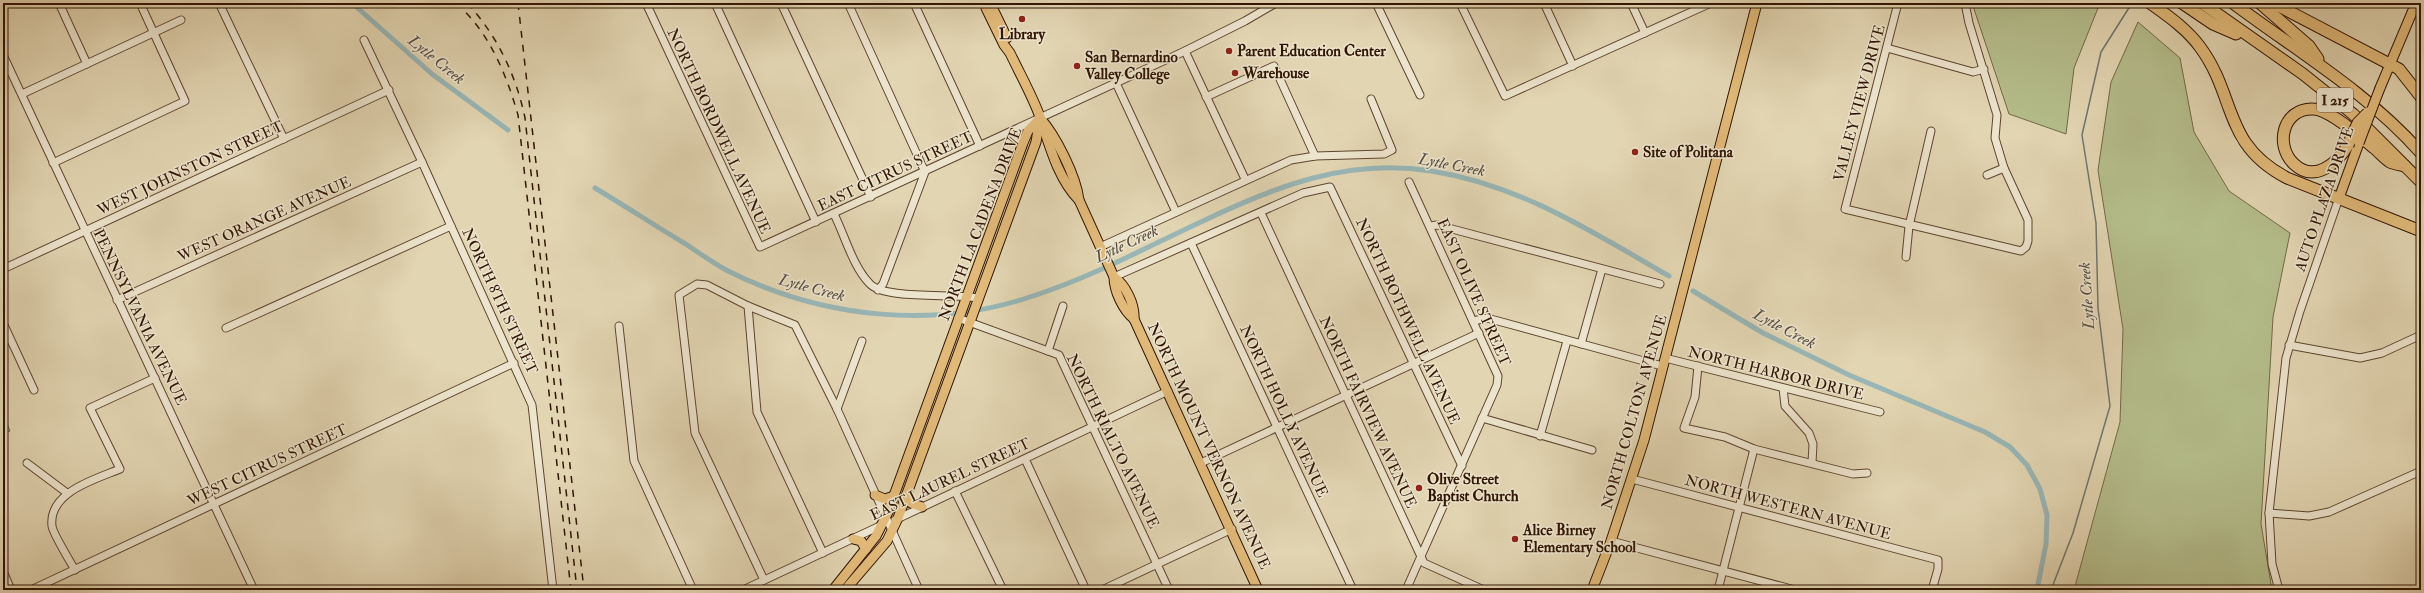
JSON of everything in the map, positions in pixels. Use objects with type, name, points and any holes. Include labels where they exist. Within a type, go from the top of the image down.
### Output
[{"type":"highway","points":[[2182,3],[2213,24],[2257,43]]},
{"type":"highway","name":"I 215","points":[[2202,3],[2303,74],[2353,114],[2421,182]]},
{"type":"highway","name":"I 215","points":[[2233,3],[2322,66],[2368,102],[2421,153]]},
{"type":"highway","points":[[2260,3],[2308,46],[2322,66]]},
{"type":"highway","points":[[2273,3],[2402,71],[2421,98]]},
{"type":"highway","points":[[2152,4],[2176,22],[2200,48],[2215,75],[2239,135],[2256,157],[2288,178],[2421,231]]},
{"type":"highway","points":[[2368,113],[2358,123],[2352,149],[2325,170],[2315,172],[2303,170],[2289,159],[2284,151],[2282,138],[2287,122],[2295,114],[2304,109],[2314,109],[2337,120],[2391,162],[2406,166]]},
{"type":"main road","name":"NORTH MOUNT VERNON AVENUE","points":[[986,3],[986,8],[1010,53],[1040,118],[1049,128],[1078,190],[1079,200],[1114,277],[1114,285],[1127,313],[1134,319],[1260,588]]},
{"type":"main road","name":"NORTH MOUNT VERNON AVENUE","points":[[990,3],[1009,42],[1010,53]]},
{"type":"main road","name":"NORTH COLTON AVENUE","points":[[1592,590],[1611,542],[1632,479],[1756,3]]},
{"type":"main road","name":"AUTO PLAZA DRIVE","points":[[2368,113],[2416,3]]},
{"type":"main road","name":"NORTH LA CADENA DRIVE","points":[[845,590],[887,540],[887,524],[894,496],[958,318],[1023,143],[1028,131],[1040,118]]},
{"type":"main road","name":"NORTH LA CADENA DRIVE","points":[[833,590],[887,524],[898,518],[1039,134],[1040,118]]},
{"type":"main road","name":"AUTO PLAZA DRIVE","points":[[2339,198],[2352,149]]},
{"type":"main road","points":[[1007,185],[1018,189]]},
{"type":"main road","points":[[916,435],[927,438]]},
{"type":"main road","points":[[875,494],[885,500],[894,496]]},
{"type":"main road","points":[[907,495],[910,503],[922,507]]},
{"type":"main road","points":[[852,539],[861,542],[866,549]]},
{"type":"street","points":[[59,3],[87,64]]},
{"type":"street","points":[[53,163],[185,101],[140,3]]},
{"type":"street","points":[[219,3],[284,139]]},
{"type":"street","name":"NORTH BORDWELL AVENUE","points":[[646,3],[760,248]]},
{"type":"street","points":[[715,3],[816,222]]},
{"type":"street","points":[[781,3],[871,197]]},
{"type":"street","points":[[848,3],[925,172],[883,284],[878,290]]},
{"type":"street","points":[[914,3],[980,146]]},
{"type":"street","name":"EAST CITRUS STREET","points":[[760,248],[1185,51],[1246,21],[1276,3]]},
{"type":"street","points":[[1376,3],[1420,95]]},
{"type":"street","points":[[1460,3],[1505,96],[1711,3]]},
{"type":"street","points":[[1544,3],[1573,66]]},
{"type":"street","points":[[1631,3],[1645,33]]},
{"type":"street","name":"VALLEY VIEW DRIVE","points":[[1898,3],[1845,209],[1909,226]]},
{"type":"street","points":[[1909,226],[2021,251],[2026,247],[2028,241],[2028,220],[2025,210],[2004,168],[1995,138],[1997,115],[1969,23],[1965,3]]},
{"type":"street","points":[[22,94],[181,20]]},
{"type":"street","name":"NORTH 8TH STREET","points":[[364,40],[389,90],[532,405],[553,590]]},
{"type":"street","points":[[1887,48],[1973,72],[1984,69]]},
{"type":"street","points":[[1185,51],[1245,179]]},
{"type":"street","name":"PENNSYLVANIA AVENUE","points":[[3,55],[6,68],[22,94],[84,231],[155,378],[254,590]]},
{"type":"street","points":[[1206,97],[1274,66],[1315,156]]},
{"type":"street","points":[[1116,83],[1176,212]]},
{"type":"street","name":"WEST JOHNSTON STREET","points":[[3,269],[389,90]]},
{"type":"street","points":[[1100,247],[1245,179],[1292,160],[1315,156],[1384,154],[1392,150],[1392,146],[1371,99]]},
{"type":"street","points":[[1906,257],[1909,226],[1931,131]]},
{"type":"street","points":[[1010,132],[1018,136],[1023,143]]},
{"type":"street","name":"WEST ORANGE AVENUE","points":[[118,300],[422,162]]},
{"type":"street","points":[[1987,175],[2004,168]]},
{"type":"street","name":"EAST OLIVE STREET","points":[[1406,590],[1497,386],[1498,376],[1409,182]]},
{"type":"street","name":"NORTH BOTHWELL AVENUE","points":[[1261,213],[1304,194],[1330,187],[1462,466]]},
{"type":"street","name":"AUTO PLAZA DRIVE","points":[[2279,590],[2272,564],[2269,513],[2283,381],[2289,345],[2339,198]]},
{"type":"street","points":[[1114,277],[1261,213]]},
{"type":"street","name":"NORTH FAIRVIEW AVENUE","points":[[1261,213],[1424,563],[1484,590]]},
{"type":"street","points":[[834,214],[860,270],[872,286],[878,290],[890,294],[977,300]]},
{"type":"street","points":[[1430,226],[1438,225],[1660,284]]},
{"type":"street","points":[[226,328],[451,226]]},
{"type":"street","name":"NORTH HOLLY AVENUE","points":[[1191,243],[1353,590]]},
{"type":"street","points":[[1582,344],[1602,269]]},
{"type":"street","points":[[764,580],[695,433],[679,295],[698,284],[707,285],[748,306],[795,325],[837,409],[887,524],[919,590]]},
{"type":"street","points":[[748,306],[757,412],[823,553]]},
{"type":"street","points":[[1048,351],[1063,306]]},
{"type":"street","name":"NORTH RIALTO AVENUE","points":[[958,318],[970,320],[1059,355],[1169,590]]},
{"type":"street","name":"NORTH HARBOR DRIVE","points":[[1473,321],[1487,318],[1567,341],[1663,362],[1698,366],[1880,412]]},
{"type":"street","points":[[3,323],[34,390]]},
{"type":"street","points":[[619,326],[622,375],[634,461],[693,590]]},
{"type":"street","points":[[1201,463],[1479,333]]},
{"type":"street","points":[[2289,345],[2360,358],[2382,353],[2421,335]]},
{"type":"street","points":[[837,409],[862,341]]},
{"type":"street","points":[[1540,436],[1567,341]]},
{"type":"street","name":"WEST CITRUS STREET","points":[[31,590],[39,588],[514,363]]},
{"type":"street","points":[[1698,366],[1695,397],[1684,428],[1725,437],[1754,449],[1853,474],[1867,473]]},
{"type":"street","points":[[75,570],[52,526],[56,508],[67,493],[120,469],[90,408],[155,378]]},
{"type":"street","points":[[1783,388],[1785,406],[1809,433],[1813,444],[1812,463]]},
{"type":"street","name":"EAST LAUREL STREET","points":[[898,518],[1168,391]]},
{"type":"street","points":[[1482,418],[1592,450]]},
{"type":"street","points":[[1718,590],[1754,449]]},
{"type":"street","points":[[1025,459],[1086,590]]},
{"type":"street","points":[[26,463],[67,493]]},
{"type":"street","points":[[2269,513],[2309,516],[2329,512],[2421,471]]},
{"type":"street","name":"NORTH WESTERN AVENUE","points":[[1632,479],[1938,560],[1936,579],[1932,590]]},
{"type":"street","points":[[955,491],[1002,590]]},
{"type":"street","name":"EAST LAUREL STREET","points":[[743,590],[887,524]]},
{"type":"street","points":[[1102,590],[1232,529]]},
{"type":"street","points":[[1611,542],[1795,590]]},
{"type":"street","points":[[3,571],[12,590]]},
{"type":"green space","points":[[1972,3],[2100,3],[2074,68],[2066,134],[2009,114]]},
{"type":"green space","points":[[2138,22],[2180,58],[2194,132],[2229,191],[2290,233],[2273,317],[2261,524],[2272,590],[2074,590],[2120,422],[2123,329],[2098,170],[2111,82]]},
{"type":"green space","points":[[3,415],[10,431],[3,434]]},
{"type":"waterway","name":"Lytle Creek","points":[[352,3],[432,74],[508,130]]},
{"type":"waterway","name":"Lytle Creek","points":[[2051,590],[2073,533],[2110,406],[2098,308],[2096,223],[2082,135],[2101,52],[2132,3]]},
{"type":"waterway","name":"Lytle Creek","points":[[595,188],[728,271],[764,287],[801,300],[839,309],[878,314],[917,315],[956,313],[995,307],[1033,296],[1098,271],[1230,208],[1285,186],[1313,178],[1371,168],[1400,168],[1431,171],[1464,178],[1495,187],[1555,212],[1669,276]]},
{"type":"waterway","name":"Lytle Creek","points":[[1693,291],[1763,333],[1849,375],[1985,432],[2010,447],[2027,465],[2040,489],[2047,515],[2046,544],[2037,590]]},
{"type":"railway","points":[[456,3],[468,14],[478,27],[495,54],[508,84],[518,115],[571,590]]},
{"type":"railway","points":[[467,3],[478,15],[504,56],[511,71],[525,118],[577,590]]},
{"type":"railway","points":[[518,3],[584,590]]},
{"type":"place","name":"Library","points":[[1022,19]]},
{"type":"place","name":"Parent Education Center","points":[[1229,51]]},
{"type":"place","name":"San Bernardino Valley College","points":[[1077,66]]},
{"type":"place","name":"Warehouse","points":[[1235,73]]},
{"type":"place","name":"Site of Politana","points":[[1635,152]]},
{"type":"place","name":"Olive Street Baptist Church","points":[[1419,488]]},
{"type":"place","name":"Alice Birney Elementary School","points":[[1515,539]]}]
